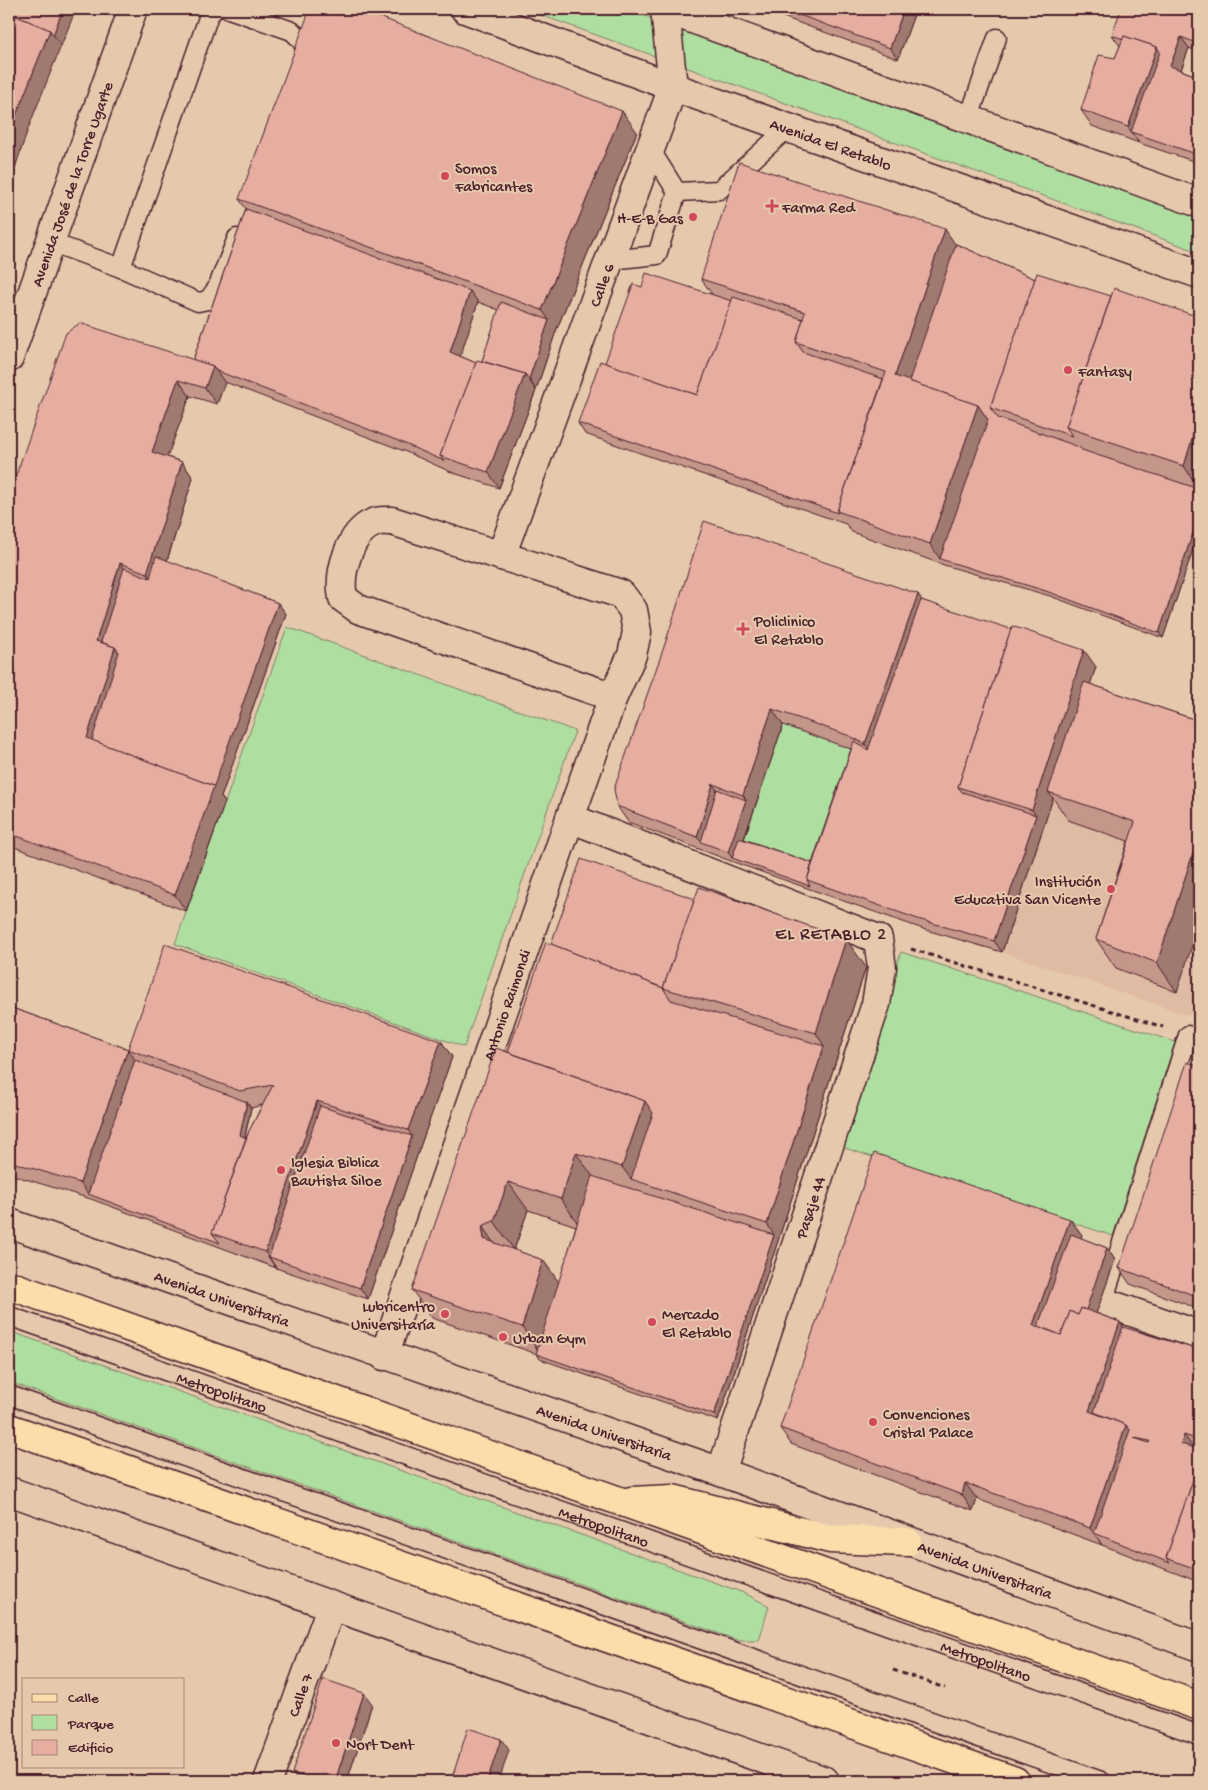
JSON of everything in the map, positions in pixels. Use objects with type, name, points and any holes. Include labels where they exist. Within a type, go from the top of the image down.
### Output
[{"type":"main road","points":[[9,1285],[1199,1706]]},
{"type":"main road","points":[[9,1428],[1015,1781]]},
{"type":"main road","points":[[616,1501],[673,1499],[830,1539],[908,1542]]},
{"type":"main road","points":[[905,1742],[962,1781]]},
{"type":"street","name":"Avenida José de la Torre Ugarte","points":[[9,358],[133,9]]},
{"type":"street","name":"Avenida El Retablo","points":[[465,9],[673,87],[1199,274]]},
{"type":"street","name":"Calle 6","points":[[501,556],[673,87],[665,9]]},
{"type":"street","points":[[665,9],[1199,203]]},
{"type":"street","name":"Antonio Raimondi","points":[[384,1356],[570,818],[613,697],[632,655],[637,632],[634,610],[621,594],[392,520],[374,522],[357,533],[348,554],[340,586],[343,598],[358,609],[613,697]]},
{"type":"street","points":[[570,818],[878,939]]},
{"type":"street","name":"Pasaje 44","points":[[721,1472],[876,1004],[882,968],[878,939]]},
{"type":"street","name":"Avenida Universitaria","points":[[9,1223],[384,1356],[721,1472],[1199,1647]]},
{"type":"street","points":[[1103,1302],[1199,1335]]},
{"type":"street","points":[[9,1491],[825,1781]]},
{"type":"street","name":"Calle 7","points":[[268,1781],[331,1607]]},
{"type":"lane","points":[[121,268],[209,14],[215,9]]},
{"type":"lane","points":[[229,9],[263,14],[292,30],[301,40],[307,52],[300,70]]},
{"type":"lane","points":[[968,120],[997,38]]},
{"type":"lane","points":[[677,192],[719,190],[788,128]]},
{"type":"lane","points":[[650,149],[677,192]]},
{"type":"lane","points":[[610,260],[656,254],[677,192]]},
{"type":"lane","points":[[50,242],[121,268],[198,302],[208,300],[218,288],[242,224]]},
{"type":"lane","points":[[1103,1302],[1188,1035]]},
{"type":"lane","name":"Metropolitano","points":[[9,1316],[1199,1736]]},
{"type":"lane","points":[[9,1395],[1101,1781]]},
{"type":"path","points":[[878,939],[1188,1035]]},
{"type":"path","points":[[893,1670],[945,1688]]},
{"type":"shaded area","name":"Institución Educativa San Vicente","points":[[1091,684],[1199,720],[1199,989],[1190,1016],[1002,952]]},
{"type":"green space","points":[[524,9],[626,9],[1199,213],[1199,252]]},
{"type":"green space","points":[[287,627],[575,731],[464,1047],[175,944]]},
{"type":"green space","points":[[783,725],[862,752],[822,870],[743,843]]},
{"type":"green space","points":[[901,952],[1175,1042],[1113,1236],[839,1146]]},
{"type":"green space","points":[[9,1331],[744,1593],[769,1606],[759,1640],[737,1640],[9,1382]]},
{"type":"building","points":[[9,9],[63,9],[53,35],[50,30],[9,13]]},
{"type":"building","name":"Somos Fabricantes","points":[[310,9],[359,9],[622,111],[542,310],[239,199]]},
{"type":"building","points":[[783,9],[904,9],[890,48]]},
{"type":"building","points":[[1121,9],[1199,9],[1199,44],[1181,37],[1170,66],[1199,77],[1199,155],[1131,132],[1160,52],[1157,47],[1124,36],[1123,39],[1112,35]]},
{"type":"building","points":[[9,13],[50,30],[9,137]]},
{"type":"building","points":[[1124,36],[1157,47],[1128,127],[1081,110],[1099,55],[1115,58]]},
{"type":"building","points":[[739,162],[945,229],[895,376],[978,405],[930,544],[837,511],[886,372],[796,342],[805,312],[701,279]]},
{"type":"building","points":[[246,209],[470,291],[450,352],[476,363],[440,456],[444,461],[396,440],[217,371],[213,366],[193,360]]},
{"type":"building","points":[[956,244],[1035,279],[990,408],[998,418],[1079,447],[1082,450],[1199,489],[1199,515],[1159,633],[1046,591],[940,559],[988,420],[978,405],[909,381]]},
{"type":"building","points":[[646,273],[732,301],[697,395],[605,363],[633,284],[642,287]]},
{"type":"building","name":"Fantasy","points":[[1037,273],[1111,296],[1066,427],[1072,436],[990,408]]},
{"type":"building","points":[[1114,288],[1199,317],[1199,416],[1184,466],[1066,427]]},
{"type":"building","points":[[733,297],[803,319],[796,342],[803,352],[883,379],[837,511],[838,513],[578,423],[600,361],[697,395]]},
{"type":"building","points":[[501,302],[549,320],[529,379],[525,374],[482,361]]},
{"type":"building","points":[[80,323],[213,366],[205,388],[178,380],[152,452],[182,462],[147,573],[120,563],[96,641],[115,647],[87,738],[214,786],[175,895],[9,833],[9,495],[66,333]]},
{"type":"building","points":[[477,360],[525,374],[488,472],[440,456]]},
{"type":"building","points":[[704,521],[918,594],[865,744],[850,736],[772,709],[743,795],[713,784],[697,837],[617,806],[614,789],[665,644]]},
{"type":"building","points":[[156,556],[278,603],[214,786],[92,740],[119,652],[115,647],[101,642],[124,568],[150,578]]},
{"type":"building","points":[[921,600],[1011,629],[958,787],[962,792],[1036,815],[994,941],[918,919],[807,880],[854,741],[868,750]]},
{"type":"building","points":[[1012,626],[1084,650],[1032,810],[958,787]]},
{"type":"building","points":[[1084,682],[1199,721],[1199,835],[1157,963],[1096,939],[1135,822],[1048,792]]},
{"type":"building","points":[[717,789],[746,800],[728,852],[701,842]]},
{"type":"building","points":[[739,838],[812,863],[807,880],[810,886],[732,858]]},
{"type":"building","points":[[581,859],[695,899],[663,988],[551,944]]},
{"type":"building","points":[[699,887],[846,939],[816,1033],[663,988]]},
{"type":"building","points":[[546,942],[663,988],[671,1000],[824,1046],[767,1224],[631,1179],[653,1113],[645,1101],[508,1052]]},
{"type":"building","points":[[165,944],[441,1041],[408,1130],[317,1101],[265,1252],[212,1233],[249,1131],[273,1085],[240,1091],[128,1049]]},
{"type":"building","points":[[9,1007],[128,1049],[80,1183],[9,1161]]},
{"type":"building","points":[[496,1048],[645,1101],[622,1167],[576,1153],[561,1199],[508,1182],[494,1221],[482,1226],[484,1239],[543,1260],[522,1327],[412,1290]]},
{"type":"building","points":[[135,1060],[247,1102],[240,1135],[246,1138],[212,1233],[220,1243],[88,1194]]},
{"type":"building","points":[[1187,1062],[1199,1066],[1199,1297],[1119,1268]]},
{"type":"building","points":[[320,1106],[412,1136],[360,1288],[269,1257]]},
{"type":"building","points":[[874,1153],[1070,1219],[1033,1325],[1061,1335],[1070,1311],[1078,1315],[1081,1308],[1120,1322],[1089,1411],[1126,1425],[1090,1528],[965,1483],[962,1495],[780,1428]]},
{"type":"building","name":"Mercado El Retablo","points":[[592,1176],[774,1235],[714,1415],[536,1354]]},
{"type":"building","points":[[1071,1234],[1107,1248],[1086,1310],[1081,1308],[1078,1315],[1070,1311],[1061,1335],[1038,1326]]},
{"type":"building","points":[[1123,1327],[1199,1350],[1199,1440],[1184,1435],[1181,1444],[1199,1449],[1199,1463],[1166,1558],[1170,1563],[1094,1533],[1130,1430],[1126,1425],[1094,1412]],"holes":[[[1134,1438],[1150,1441],[1149,1443]]]},
{"type":"building","points":[[1199,1463],[1199,1570],[1166,1558]]},
{"type":"building","name":"Nort Dent","points":[[323,1679],[364,1693],[335,1781],[316,1781],[292,1773]]},
{"type":"building","points":[[468,1728],[501,1739],[487,1781],[451,1781]]},
{"type":"place","name":"Somos Fabricantes","points":[[445,176]]},
{"type":"place","name":"Farma Red","points":[[772,206]]},
{"type":"place","name":"H-E-B Gas","points":[[693,217]]},
{"type":"place","name":"Fantasy","points":[[1068,370]]},
{"type":"place","name":"Policlinico El Retablo","points":[[743,629]]},
{"type":"place","name":"Institución Educativa San Vicente","points":[[1111,889]]},
{"type":"place","name":"Iglesia Biblica Bautista Siloe","points":[[281,1170]]},
{"type":"place","name":"Lubricentro Universitaría","points":[[445,1314]]},
{"type":"place","name":"Mercado El Retablo","points":[[652,1322]]},
{"type":"place","name":"Urban Gym","points":[[503,1337]]},
{"type":"place","name":"Convenciones Cristal Palace","points":[[873,1422]]},
{"type":"place","name":"Nort Dent","points":[[336,1743]]},
{"type":"district","name":"EL RETABLO 2","points":[[831,933]]}]
